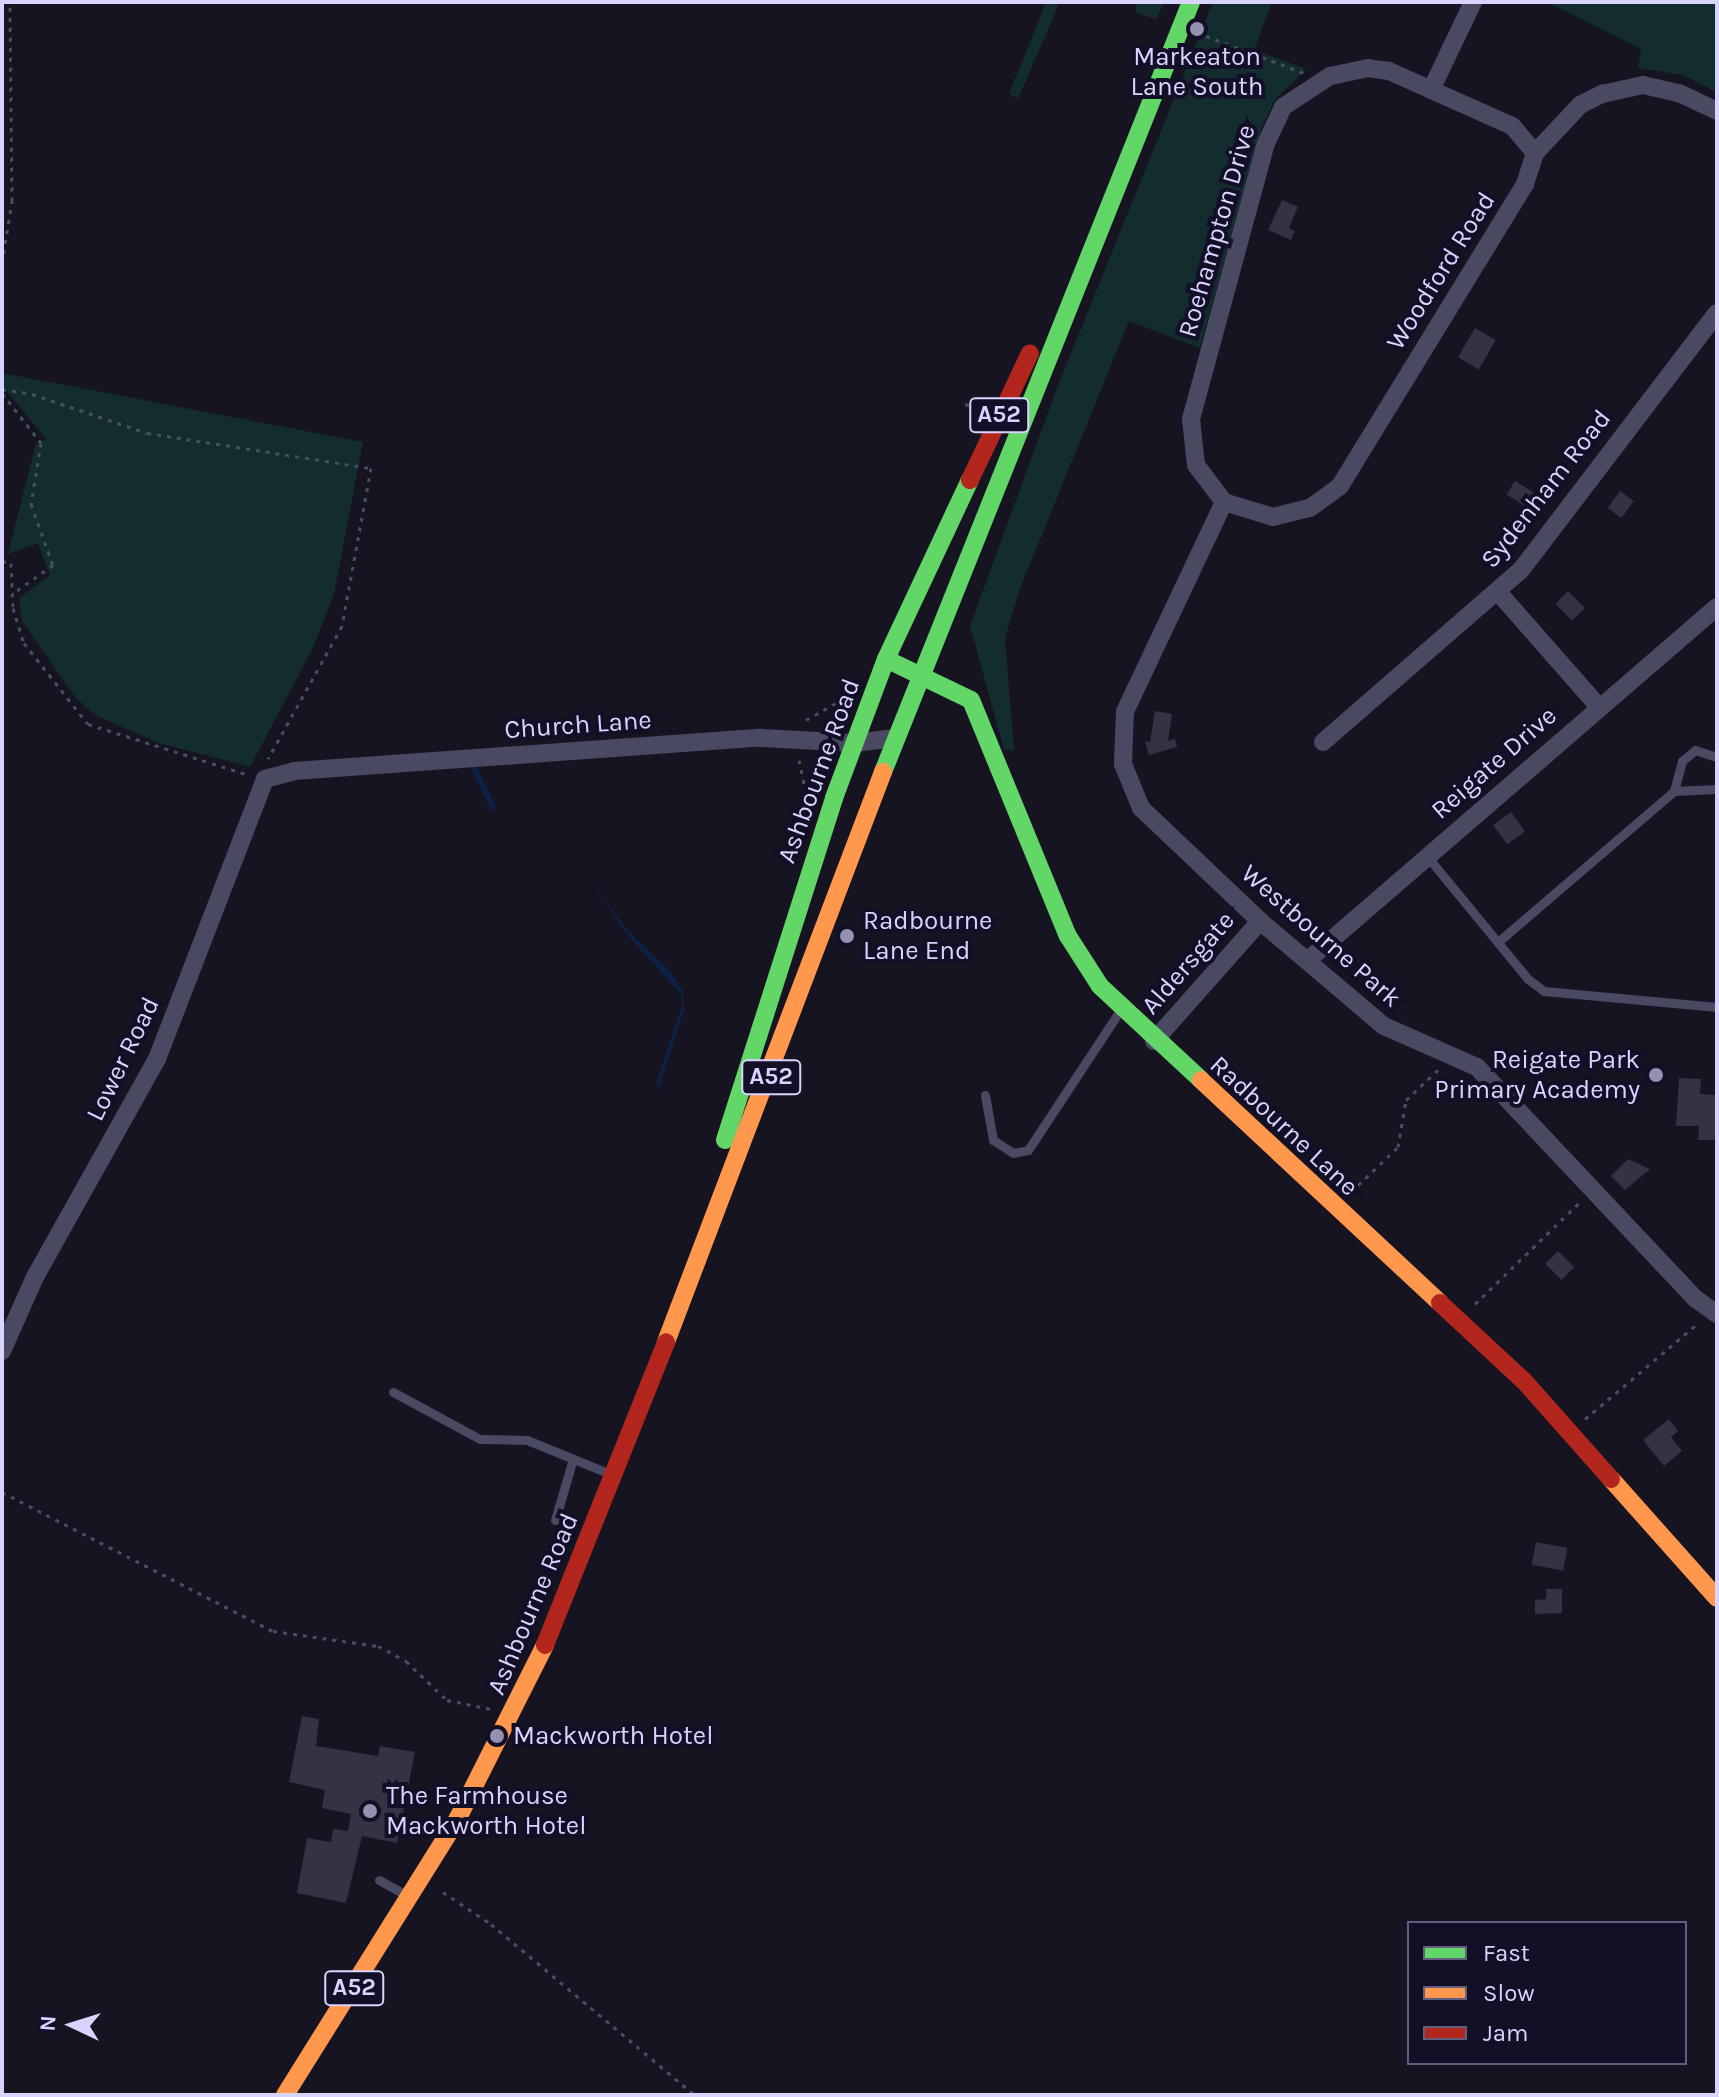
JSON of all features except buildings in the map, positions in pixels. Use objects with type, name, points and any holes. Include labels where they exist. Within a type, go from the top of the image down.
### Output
[{"type":"main road","name":"Ashbourne Road","points":[[285,2095],[423,1880],[514,1715],[615,1476],[818,955],[895,738],[1191,2]]},
{"type":"main road","name":"Ashbourne Road","points":[[639,1413],[855,743],[886,659],[996,419],[1120,175]]},
{"type":"main road","name":"Radbourne Lane","points":[[886,659],[922,672],[962,693],[976,709],[1068,936],[1090,974],[1154,1041],[1457,1321],[1570,1432],[1717,1598]]},
{"type":"street","points":[[1431,90],[1473,2]]},
{"type":"street","name":"Roehampton Drive","points":[[1224,502],[1196,465],[1191,419],[1266,143],[1283,107],[1322,80],[1368,68],[1389,71],[1512,126],[1535,153]]},
{"type":"street","name":"Woodford Road","points":[[1224,502],[1273,517],[1310,508],[1340,486],[1525,184],[1535,153],[1580,105],[1622,87],[1661,87],[1717,111]]},
{"type":"street","name":"Sydenham Road","points":[[1323,742],[1498,592],[1541,545],[1717,313]]},
{"type":"street","name":"Westbourne Park","points":[[1224,502],[1125,711],[1123,764],[1131,789],[1154,825],[1260,921],[1384,1026],[1454,1055],[1503,1091],[1714,1313]]},
{"type":"street","points":[[1498,592],[1599,707]]},
{"type":"street","name":"Reigate Drive","points":[[1308,960],[1717,607]]},
{"type":"street","name":"Church Lane","points":[[265,779],[294,771],[760,738],[855,743],[895,738]]},
{"type":"street","name":"Lower Road","points":[[2,1351],[50,1250],[157,1059],[265,779]]},
{"type":"street","name":"Aldersgate","points":[[1154,1041],[1260,921]]},
{"type":"lane","points":[[1499,941],[1674,791],[1682,761],[1695,750],[1717,757]]},
{"type":"lane","points":[[1674,791],[1717,789]]},
{"type":"lane","points":[[1426,855],[1544,991],[1717,1007]]},
{"type":"lane","points":[[985,1095],[993,1140],[1013,1153],[1028,1150],[1121,1009]]},
{"type":"lane","points":[[393,1392],[480,1439],[527,1440],[615,1476]]},
{"type":"lane","points":[[555,1520],[573,1459]]},
{"type":"lane","points":[[379,1880],[410,1898]]},
{"type":"path","points":[[2,263],[12,201],[10,2]]},
{"type":"path","points":[[1181,27],[1322,80]]},
{"type":"path","points":[[2,391],[41,443],[31,504],[53,565],[11,594]]},
{"type":"path","points":[[2,391],[32,394],[147,433],[371,468],[342,626],[268,758],[265,779],[88,724],[24,643],[11,594],[11,563],[2,561]]},
{"type":"path","points":[[1334,1208],[1398,1147],[1406,1100],[1454,1055]]},
{"type":"path","points":[[1457,1321],[1594,1188]]},
{"type":"path","points":[[1570,1432],[1714,1313]]},
{"type":"path","points":[[2,1492],[273,1631],[378,1646],[406,1661],[447,1700],[514,1715]]},
{"type":"path","points":[[423,1880],[491,1924],[695,2095]]},
{"type":"green space","points":[[1046,2],[1060,2],[1018,99],[1009,94]]},
{"type":"green space","points":[[1136,2],[1165,2],[1156,19],[1136,13]]},
{"type":"green space","points":[[1213,2],[1272,2],[1254,50],[1306,69],[1275,100],[1262,126],[1200,348],[1129,321],[1019,591],[1005,638],[1014,750],[1004,750],[970,626],[1057,388]]},
{"type":"green space","points":[[1547,2],[1717,2],[1717,92],[1683,75],[1638,68],[1641,49]]},
{"type":"green space","points":[[2,373],[363,442],[334,594],[313,648],[250,767],[156,742],[95,715],[75,697],[22,621],[19,598],[50,575],[38,543],[8,554],[36,443],[46,439],[2,385]]},
{"type":"water","points":[[591,880],[626,929],[669,970],[683,992],[684,1009],[660,1086],[684,1108],[656,1083],[682,1007],[681,994],[624,931]]},
{"type":"waterway","points":[[474,768],[493,808]]},
{"type":"traffic: fast","points":[[883,772],[1191,2]]},
{"type":"traffic: fast","points":[[725,1140],[834,798],[886,659],[970,480]]},
{"type":"traffic: fast","points":[[886,659],[971,700],[1068,936],[1100,986],[1201,1080]]},
{"type":"traffic: slow","points":[[666,1342],[883,772]]},
{"type":"traffic: slow","points":[[1201,1080],[1440,1303]]},
{"type":"traffic: slow","points":[[1611,1479],[1717,1598]]},
{"type":"traffic: slow","points":[[285,2095],[458,1818],[545,1645]]},
{"type":"traffic: jam","points":[[970,480],[1030,353]]},
{"type":"traffic: jam","points":[[1440,1303],[1524,1381],[1611,1479]]},
{"type":"traffic: jam","points":[[545,1645],[666,1342]]},
{"type":"place","name":"Markeaton Lane South","points":[[1197,29]]},
{"type":"place","name":"Radbourne Lane End","points":[[847,936]]},
{"type":"place","name":"Reigate Park Primary Academy","points":[[1656,1075]]},
{"type":"place","name":"Mackworth Hotel","points":[[497,1736]]},
{"type":"place","name":"The Farmhouse Mackworth Hotel","points":[[370,1811]]}]
